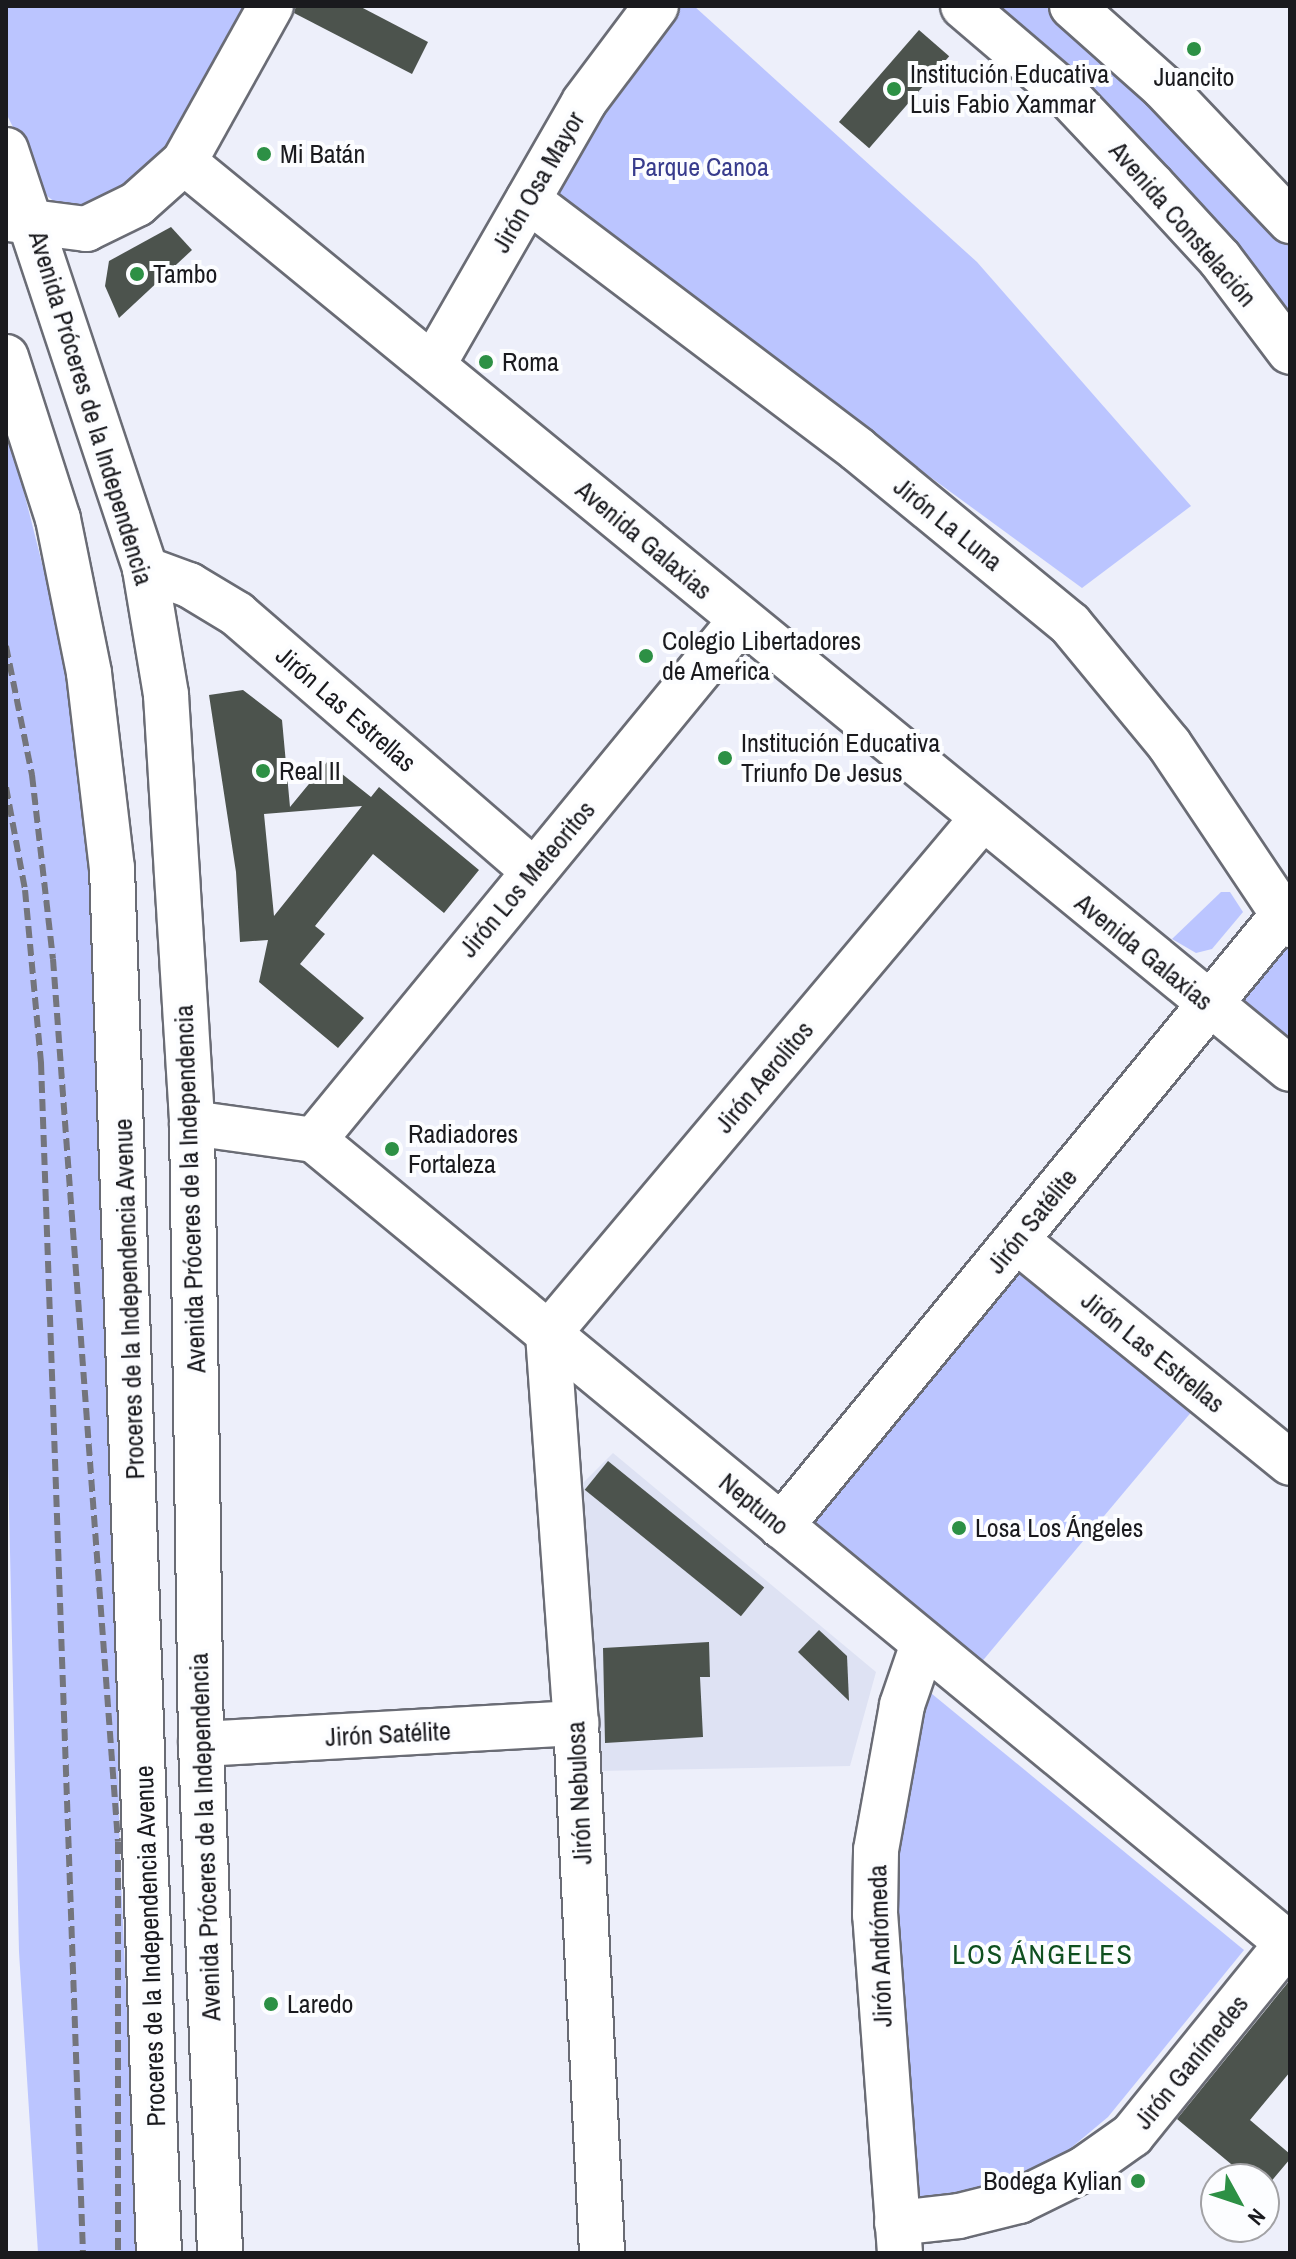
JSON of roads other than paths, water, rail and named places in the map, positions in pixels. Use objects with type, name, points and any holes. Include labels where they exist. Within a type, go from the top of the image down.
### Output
[{"type":"street","points":[[20,222],[86,229],[137,204],[184,162],[271,6]]},
{"type":"street","name":"Jirón Osa Mayor","points":[[433,365],[584,102],[656,6]]},
{"type":"street","name":"Avenida Constelación","points":[[963,6],[1066,94],[1220,259],[1290,352]]},
{"type":"street","points":[[1072,6],[1174,98],[1290,221]]},
{"type":"street","name":"Avenida Próceres de la Independencia","points":[[6,150],[20,222],[145,569],[166,695],[192,1123],[201,1744],[220,2253]]},
{"type":"street","name":"Avenida Galaxias","points":[[184,162],[981,820],[1290,1069]]},
{"type":"street","name":"Jirón La Luna","points":[[528,200],[857,449],[1070,624],[1169,744],[1286,920]]},
{"type":"street","name":"Proceres de la Independencia Avenue","points":[[6,357],[61,535],[89,673],[112,868],[159,2253]]},
{"type":"street","name":"Jirón Las Estrellas","points":[[145,569],[189,585],[237,614],[534,871]]},
{"type":"street","name":"Jirón Los Meteoritos","points":[[314,1140],[741,620]]},
{"type":"street","name":"Jirón Aerolitos","points":[[548,1334],[981,820]]},
{"type":"street","name":"Jirón Satélite","points":[[781,1526],[1209,1004],[1286,920]]},
{"type":"street","points":[[192,1123],[314,1140]]},
{"type":"street","name":"Neptuno","points":[[314,1140],[1289,1942]]},
{"type":"street","name":"Jirón Las Estrellas","points":[[1016,1240],[1290,1463]]},
{"type":"street","name":"Jirón Nebulosa","points":[[548,1334],[576,1723],[602,2253]]},
{"type":"street","name":"Jirón Andrómeda","points":[[898,2238],[875,1915],[876,1850],[899,1719],[923,1644]]},
{"type":"street","name":"Jirón Satélite","points":[[201,1744],[576,1723]]},
{"type":"street","name":"Jirón Ganímedes","points":[[898,2238],[959,2216],[1019,2201],[1084,2169],[1132,2135],[1289,1942]]},
{"type":"railway","points":[[6,646],[32,775],[53,959],[118,1842],[118,2253]]},
{"type":"railway","points":[[6,787],[25,890],[41,1063],[83,2253]]},
{"type":"place","name":"Juancito","points":[[1194,49]]},
{"type":"place","name":"Institución Educativa Luis Fabio Xammar","points":[[894,89]]},
{"type":"place","name":"Mi Batán","points":[[264,154]]},
{"type":"place","name":"Tambo","points":[[137,274]]},
{"type":"place","name":"Roma","points":[[486,362]]},
{"type":"place","name":"Colegio Libertadores de America","points":[[646,656]]},
{"type":"place","name":"Institución Educativa Triunfo De Jesus","points":[[725,758]]},
{"type":"place","name":"Real II","points":[[263,771]]},
{"type":"place","name":"Radiadores Fortaleza","points":[[392,1149]]},
{"type":"place","name":"Losa Los Ángeles","points":[[959,1528]]},
{"type":"place","name":"Laredo","points":[[271,2004]]},
{"type":"place","name":"Bodega Kylian","points":[[1138,2181]]},
{"type":"district","name":"LOS ÁNGELES","points":[[1043,1954]]},
{"type":"park label","name":"Parque Canoa","points":[[700,167]]}]
